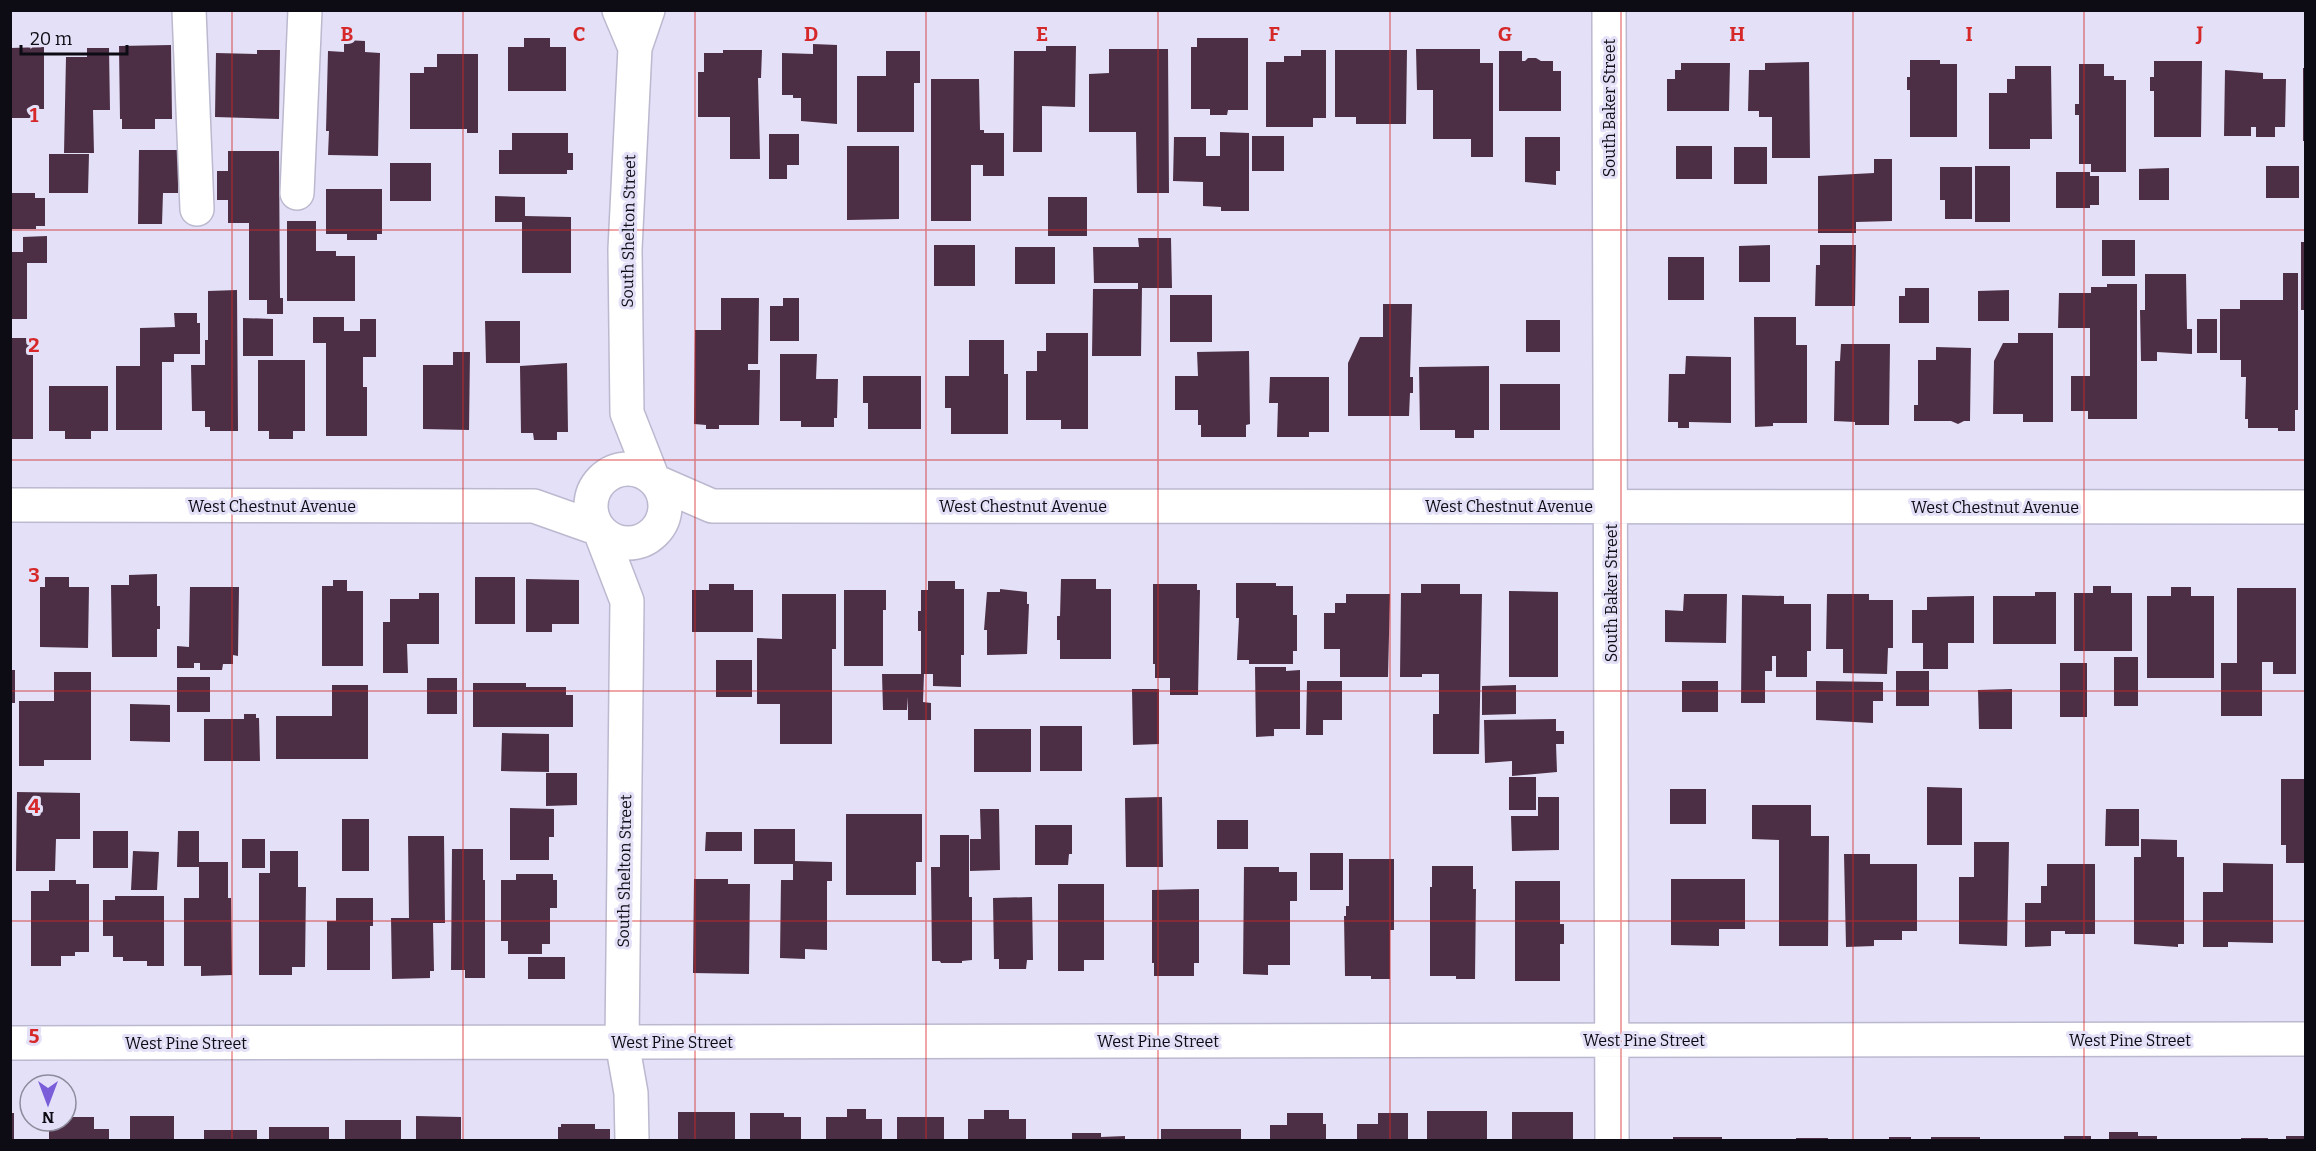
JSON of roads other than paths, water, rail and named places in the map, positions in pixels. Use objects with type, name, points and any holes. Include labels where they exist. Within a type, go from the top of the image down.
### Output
[{"type":"street","points":[[189,10],[196,209]]},
{"type":"street","points":[[297,193],[305,10]]},
{"type":"street","name":"South Shelton Street","points":[[619,10],[635,48]]},
{"type":"street","name":"South Shelton Street","points":[[648,10],[635,48],[625,249],[627,413],[655,481]]},
{"type":"street","name":"South Baker Street","points":[[1609,10],[1612,1140]]},
{"type":"street","name":"South Shelton Street","points":[[599,483],[627,413]]},
{"type":"street","points":[[622,470],[634,470],[647,474],[655,481],[662,490],[665,512],[656,531],[647,538],[634,543],[622,543],[599,530],[591,512],[591,501],[599,483],[610,474],[622,470]]},
{"type":"street","name":"West Chestnut Avenue","points":[[655,481],[712,506],[2306,507]]},
{"type":"street","name":"West Chestnut Avenue","points":[[10,505],[534,506],[599,483]]},
{"type":"street","name":"West Chestnut Avenue","points":[[534,506],[599,530]]},
{"type":"street","name":"West Chestnut Avenue","points":[[656,531],[712,506]]},
{"type":"street","name":"South Shelton Street","points":[[599,530],[627,602]]},
{"type":"street","name":"South Shelton Street","points":[[632,1140],[632,1093],[622,1042],[627,602],[656,531]]},
{"type":"street","name":"West Pine Street","points":[[10,1043],[2306,1040]]}]
